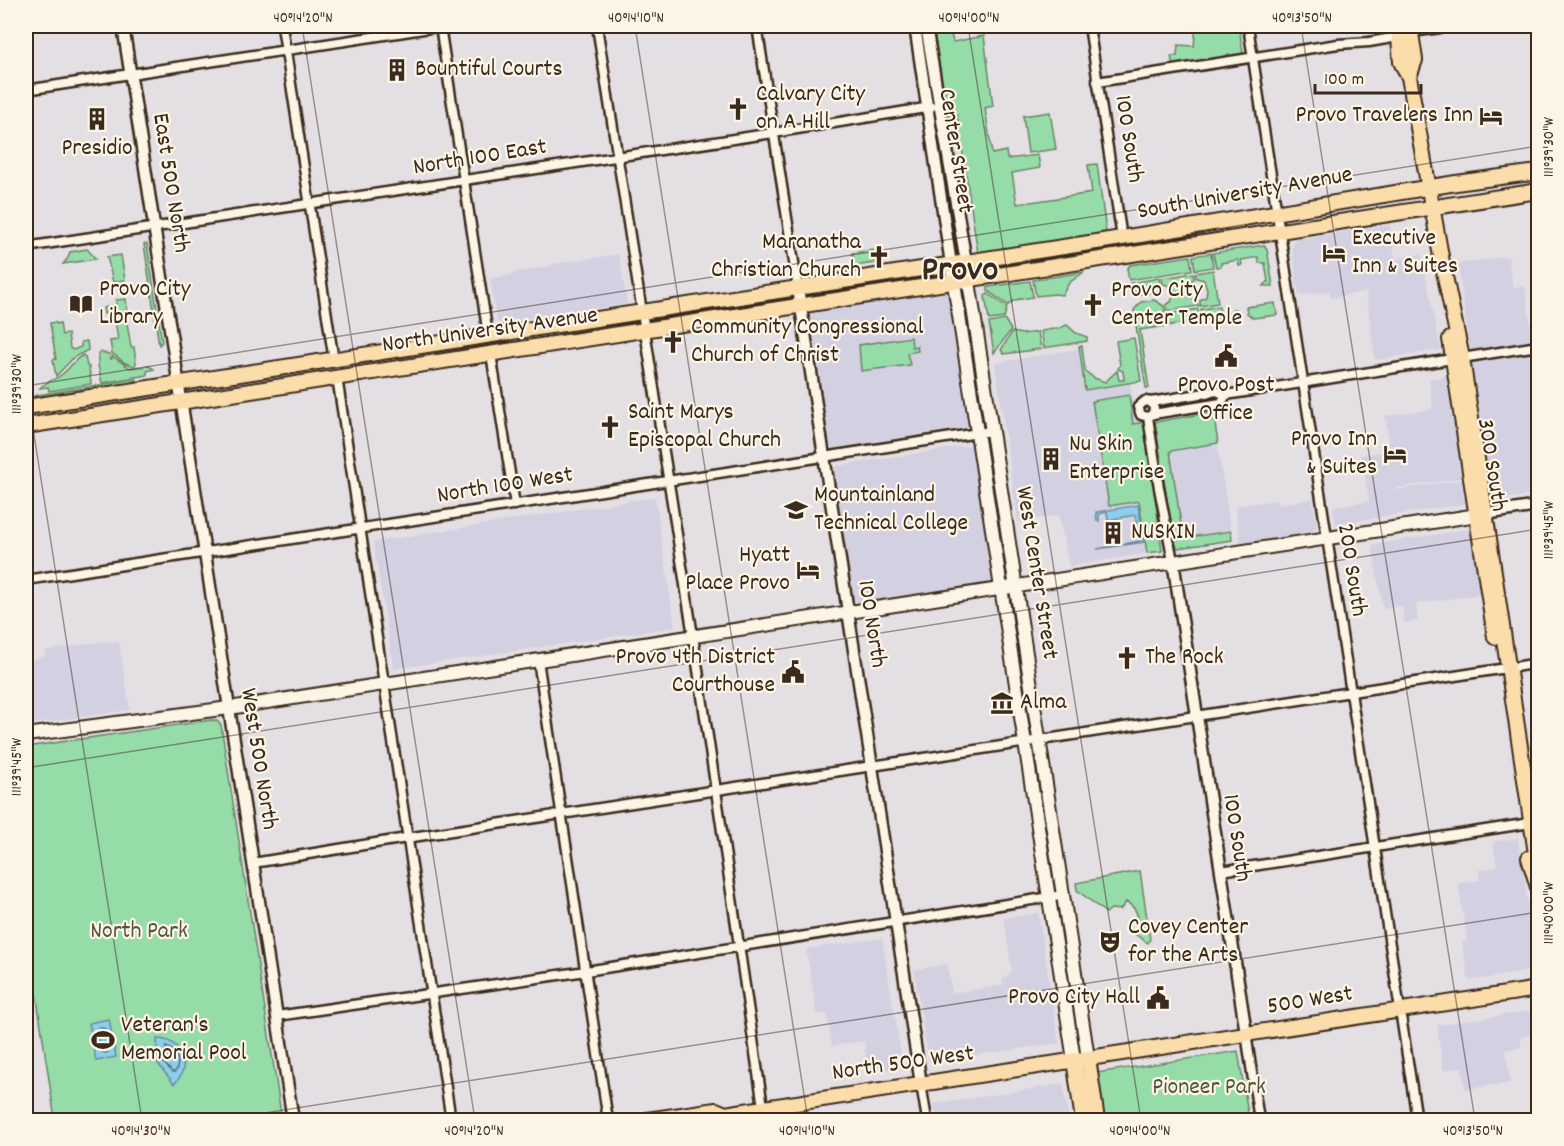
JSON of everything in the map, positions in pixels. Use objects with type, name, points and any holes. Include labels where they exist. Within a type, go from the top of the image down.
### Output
[{"type":"main road","name":"300 South","points":[[1404,30],[1415,60],[1409,77],[1442,262],[1480,515],[1539,867]]},
{"type":"main road","name":"South University Avenue","points":[[958,263],[1429,187],[1539,172]]},
{"type":"main road","name":"South University Avenue","points":[[961,282],[1539,191]]},
{"type":"main road","name":"Center Street","points":[[958,263],[961,282]]},
{"type":"main road","name":"North University Avenue","points":[[26,407],[958,263]]},
{"type":"main road","name":"North University Avenue","points":[[26,426],[961,282]]},
{"type":"main road","name":"West Center Street","points":[[961,282],[991,431],[1015,587],[1048,898],[1081,1059],[1097,1120]]},
{"type":"main road","name":"West Center Street","points":[[961,282],[978,434],[1001,589],[1063,895],[1081,1059],[1083,1120]]},
{"type":"main road","points":[[26,735],[229,708],[384,682],[1480,515]]},
{"type":"main road","name":"300 South","points":[[1532,823],[1531,868],[1539,887]]},
{"type":"main road","name":"500 West","points":[[1081,1059],[1539,989]]},
{"type":"main road","name":"North 500 West","points":[[647,1120],[716,1110],[722,1117],[764,1114],[921,1084],[1081,1059]]},
{"type":"street","name":"East 500 North","points":[[123,26],[183,403]]},
{"type":"street","points":[[282,26],[333,361]]},
{"type":"street","points":[[26,90],[441,26],[488,335]]},
{"type":"street","points":[[597,26],[693,636],[764,1114]]},
{"type":"street","name":"100 North","points":[[757,26],[927,1120]]},
{"type":"street","name":"Center Street","points":[[915,26],[927,107],[958,263]]},
{"type":"street","name":"Center Street","points":[[926,26],[940,105],[958,263]]},
{"type":"street","name":"100 South","points":[[1089,26],[1122,238]]},
{"type":"street","name":"200 South","points":[[1248,26],[1416,1120]]},
{"type":"street","points":[[1097,82],[1338,44],[1369,42],[1404,30],[1455,26]]},
{"type":"street","name":"North 100 East","points":[[26,247],[774,133],[940,105]]},
{"type":"street","points":[[1226,395],[1221,403],[1150,416],[1141,415],[1138,407],[1142,402],[1217,391],[1226,395],[1539,346]]},
{"type":"street","points":[[491,354],[515,505]]},
{"type":"street","points":[[337,377],[451,1120]]},
{"type":"street","points":[[1151,402],[1154,408],[1150,416],[1159,489],[1173,561]]},
{"type":"street","name":"West 500 North","points":[[183,403],[204,553],[293,1120]]},
{"type":"street","name":"North 100 West","points":[[26,580],[991,431]]},
{"type":"street","points":[[1480,515],[1539,506]]},
{"type":"street","name":"100 South","points":[[1173,561],[1259,1120]]},
{"type":"street","points":[[538,660],[608,1120]]},
{"type":"street","points":[[253,863],[408,837],[1539,663]]},
{"type":"street","points":[[1221,871],[1532,823]]},
{"type":"street","points":[[277,1016],[586,971],[1063,895]]},
{"type":"shaded area","points":[[1390,225],[1395,259],[1421,254],[1441,350],[1375,360],[1366,292],[1331,298],[1330,291],[1299,296],[1292,247],[1295,239]]},
{"type":"shaded area","points":[[619,254],[627,304],[497,323],[490,279],[553,264]]},
{"type":"shaded area","points":[[1508,256],[1513,288],[1525,286],[1533,340],[1538,339],[1538,494],[1491,501],[1458,264]]},
{"type":"shaded area","points":[[948,283],[972,422],[968,427],[833,448],[829,446],[811,313],[814,309]]},
{"type":"shaded area","points":[[1078,349],[1085,389],[1130,383],[1137,420],[1212,407],[1232,540],[1069,566],[1059,515],[1018,522],[995,363]]},
{"type":"shaded area","points":[[1446,376],[1461,478],[1396,488],[1396,490],[1461,480],[1465,504],[1336,524],[1333,507],[1369,501],[1361,455],[1390,451],[1385,416],[1433,409],[1429,379]]},
{"type":"shaded area","points":[[972,445],[976,449],[985,515],[993,577],[990,582],[858,602],[853,599],[833,469],[836,466]]},
{"type":"shaded area","points":[[655,497],[675,627],[394,669],[373,542]]},
{"type":"shaded area","points":[[1312,499],[1317,526],[1312,533],[1241,544],[1235,506],[1278,500],[1279,504]]},
{"type":"shaded area","points":[[1470,529],[1480,594],[1416,604],[1418,621],[1404,623],[1402,606],[1383,609],[1372,545]]},
{"type":"shaded area","points":[[103,641],[119,642],[130,710],[26,725],[26,660],[45,657],[45,651]]},
{"type":"shaded area","points":[[1518,838],[1538,970],[1469,981],[1462,942],[1467,940],[1458,883],[1480,880],[1479,870],[1497,867],[1493,842]]},
{"type":"shaded area","points":[[1038,913],[1059,1043],[929,1062],[914,970],[947,964],[952,993],[1003,985],[1002,980],[1012,971],[1004,918]]},
{"type":"shaded area","points":[[882,938],[903,1067],[868,1072],[864,1041],[832,1046],[827,1013],[817,1014],[806,949]]},
{"type":"shaded area","points":[[1538,1010],[1538,1034],[1521,1037],[1521,1047],[1506,1050],[1510,1083],[1465,1089],[1462,1067],[1443,1070],[1437,1025]]},
{"type":"shaded area","points":[[1063,1084],[1069,1120],[937,1120],[934,1104]]},
{"type":"green space","points":[[933,26],[949,26],[953,42],[984,36],[993,106],[985,108],[992,154],[1006,151],[1007,159],[1038,155],[1040,168],[1012,173],[1017,204],[1092,193],[1088,165],[1097,164],[1106,232],[978,254],[957,115],[947,117]]},
{"type":"green space","points":[[1196,26],[1239,26],[1243,54],[1173,66],[1171,56],[1177,56],[1178,45],[1194,46]]},
{"type":"green space","points":[[1050,112],[1056,149],[1028,153],[1023,116]]},
{"type":"green space","points":[[144,244],[147,244],[162,342],[159,345]]},
{"type":"green space","points":[[1264,245],[1267,249],[1273,286],[1263,286],[1268,282],[1265,263],[1259,263],[1258,257],[1241,260],[1242,265],[1239,266],[1238,260],[1221,263],[1221,266],[1216,267],[1213,253]]},
{"type":"green space","points":[[87,249],[96,259],[63,264],[70,252]]},
{"type":"green space","points":[[873,250],[875,263],[854,266],[852,253]]},
{"type":"green space","points":[[1211,253],[1213,267],[1195,270],[1193,256]]},
{"type":"green space","points":[[121,255],[125,280],[113,282],[107,257]]},
{"type":"green space","points":[[1190,256],[1192,270],[1129,280],[1127,269],[1130,265]]},
{"type":"green space","points":[[1213,270],[1218,303],[1200,306],[1200,300],[1206,297],[1207,289],[1204,280],[1196,278],[1195,273]]},
{"type":"green space","points":[[1084,272],[1069,283],[1062,295],[1036,296],[1033,280]]},
{"type":"green space","points":[[1193,273],[1194,279],[1188,283],[1186,290],[1173,292],[1170,286],[1163,284],[1162,278]]},
{"type":"green space","points":[[1159,278],[1160,284],[1153,292],[1139,294],[1131,289],[1130,283]]},
{"type":"green space","points":[[1030,281],[1033,297],[1015,300],[1008,305],[988,291],[988,287]]},
{"type":"green space","points":[[1186,292],[1190,298],[1197,301],[1198,306],[1167,311],[1166,305],[1171,302],[1174,294]]},
{"type":"green space","points":[[988,294],[1007,307],[1004,318],[989,320],[985,296]]},
{"type":"green space","points":[[126,299],[127,310],[125,311],[131,347],[134,347],[136,364],[134,366],[125,363],[112,353],[110,341],[118,340],[114,313],[104,314],[103,308],[116,305],[116,300]]},
{"type":"green space","points":[[1154,300],[1164,306],[1165,312],[1135,316],[1134,310],[1141,302]]},
{"type":"green space","points":[[1275,303],[1277,315],[1253,318],[1247,313],[1246,307]]},
{"type":"green space","points":[[1219,306],[1220,314],[1233,313],[1235,309],[1236,315],[1140,330],[1149,388],[1146,388],[1135,319],[1198,309],[1199,315],[1189,317],[1190,321],[1202,317],[1201,309]]},
{"type":"green space","points":[[1005,320],[1011,330],[994,353],[989,323]]},
{"type":"green space","points":[[50,323],[60,323],[62,335],[68,334],[70,348],[73,350],[81,347],[81,342],[87,341],[88,350],[74,357],[56,376],[53,360],[56,359]]},
{"type":"green space","points":[[1067,325],[1076,333],[1087,337],[1087,341],[1044,348],[1041,331]]},
{"type":"green space","points":[[1012,332],[1022,334],[1038,332],[1041,349],[1004,354],[1001,350]]},
{"type":"green space","points":[[911,337],[912,347],[917,346],[918,351],[907,353],[910,365],[861,371],[859,345]]},
{"type":"green space","points":[[1134,338],[1141,381],[1085,390],[1079,346],[1082,346],[1085,371],[1094,378],[1105,382],[1117,371],[1119,380],[1124,380],[1123,371],[1118,369],[1120,365],[1116,341]]},
{"type":"green space","points":[[101,352],[109,354],[110,359],[112,356],[130,368],[149,366],[154,369],[147,371],[147,375],[102,383],[98,365],[98,354]]},
{"type":"green space","points":[[83,355],[89,367],[91,384],[49,391],[48,387],[40,388],[64,373]]},
{"type":"green space","points":[[136,379],[137,381],[132,382],[132,386],[30,398],[37,395]]},
{"type":"green space","points":[[1129,395],[1133,424],[1144,422],[1162,551],[1147,553],[1139,501],[1109,506],[1092,401]]},
{"type":"green space","points":[[1213,412],[1218,443],[1170,451],[1183,538],[1231,531],[1232,540],[1178,548],[1174,544],[1155,422]]},
{"type":"green space","name":"North Park","points":[[212,720],[221,725],[282,1120],[57,1120],[56,1113],[54,1113],[32,966],[26,967],[26,747]]},
{"type":"green space","points":[[1140,871],[1150,939],[1148,943],[1136,935],[1138,916],[1131,905],[1126,902],[1120,910],[1111,909],[1106,913],[1077,890],[1076,883]]},
{"type":"green space","name":"Pioneer Park","points":[[1238,1051],[1249,1120],[1104,1120],[1096,1073]]},
{"type":"water","points":[[1138,505],[1144,542],[1097,549],[1140,541],[1135,515],[1108,520],[1107,512],[1099,514],[1099,521],[1097,521],[1096,512]]},
{"type":"water","name":"Veteran's Memorial Pool","points":[[109,1019],[116,1057],[96,1061],[89,1023]]},
{"type":"water","points":[[157,1039],[173,1044],[182,1056],[183,1070],[174,1084],[158,1064]]},
{"type":"place","name":"Bountiful Courts","points":[[397,70]]},
{"type":"place","name":"Calvary City on A Hill","points":[[738,109]]},
{"type":"place","name":"Provo Travelers Inn","points":[[1491,116]]},
{"type":"place","name":"Presidio","points":[[97,119]]},
{"type":"place","name":"Executive Inn & Suites","points":[[1334,253]]},
{"type":"place","name":"Maranatha Christian Church","points":[[879,257]]},
{"type":"place","name":"Provo City Library","points":[[81,304]]},
{"type":"place","name":"Provo City Center Temple","points":[[1093,305]]},
{"type":"place","name":"Community Congressional Church of Christ","points":[[673,342]]},
{"type":"place","name":"Provo Post Office","points":[[1226,356]]},
{"type":"place","name":"Saint Marys Episcopal Church","points":[[610,427]]},
{"type":"place","name":"Provo Inn & Suites","points":[[1395,454]]},
{"type":"place","name":"Nu Skin Enterprise","points":[[1051,459]]},
{"type":"place","name":"Mountainland Technical College","points":[[796,510]]},
{"type":"place","name":"NUSKIN","points":[[1113,533]]},
{"type":"place","name":"Hyatt Place Provo","points":[[808,570]]},
{"type":"place","name":"The Rock","points":[[1127,658]]},
{"type":"place","name":"Provo 4th District Courthouse","points":[[793,672]]},
{"type":"place","name":"Alma","points":[[1002,703]]},
{"type":"place","name":"Covey Center for the Arts","points":[[1110,942]]},
{"type":"place","name":"Provo City Hall","points":[[1158,998]]},
{"type":"place","name":"Veteran's Memorial Pool","points":[[103,1040]]},
{"type":"district","name":"Provo","points":[[960,272]]}]
